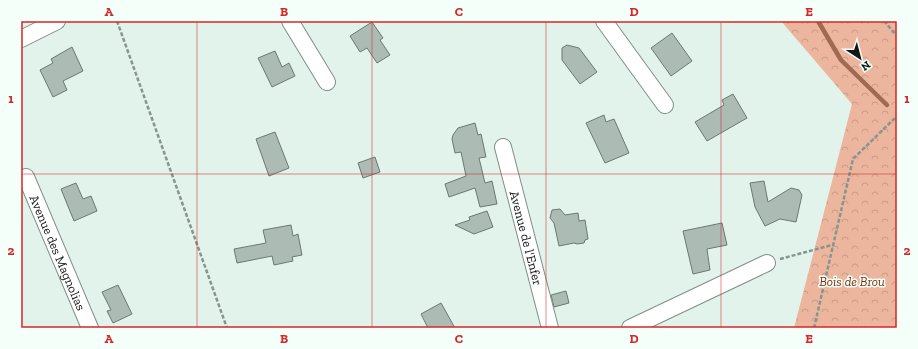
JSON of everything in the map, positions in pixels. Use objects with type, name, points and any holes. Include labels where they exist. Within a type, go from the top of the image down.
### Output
[{"type":"street","points":[[21,39],[57,21]]},
{"type":"street","points":[[290,21],[327,82]]},
{"type":"street","points":[[604,21],[665,105]]},
{"type":"street","name":"Avenue de l'Enfer","points":[[504,147],[550,328]]},
{"type":"street","name":"Avenue des Magnolias","points":[[26,177],[90,328]]},
{"type":"street","points":[[630,328],[766,263]]},
{"type":"path","points":[[117,21],[227,328]]},
{"type":"path","points":[[884,21],[897,36]]},
{"type":"path","points":[[814,328],[852,159],[897,116]]},
{"type":"path","points":[[766,263],[832,245]]},
{"type":"green space","name":"Bois de Brou","points":[[781,21],[897,21],[897,328],[794,328],[852,104]]},
{"type":"building","points":[[372,22],[383,38],[380,40],[390,55],[377,63],[367,48],[360,52],[350,36]]},
{"type":"building","points":[[672,33],[692,61],[671,76],[651,48]]},
{"type":"building","points":[[567,45],[579,48],[597,72],[580,84],[562,60],[562,48]]},
{"type":"building","points":[[72,47],[83,71],[63,81],[67,90],[53,97],[40,70],[53,63],[51,59]]},
{"type":"building","points":[[275,51],[282,67],[289,63],[295,76],[272,87],[258,58]]},
{"type":"building","points":[[733,94],[747,118],[707,141],[695,122],[724,105],[722,100]]},
{"type":"building","points":[[604,115],[606,122],[614,119],[629,153],[605,163],[586,123]]},
{"type":"building","points":[[475,123],[478,135],[481,134],[486,157],[479,158],[485,183],[492,181],[497,204],[480,207],[475,188],[449,197],[445,184],[466,176],[461,152],[455,153],[452,139],[458,128]]},
{"type":"building","points":[[275,132],[289,168],[269,176],[256,139]]},
{"type":"building","points":[[375,157],[380,172],[363,178],[358,163]]},
{"type":"building","points":[[764,181],[768,202],[791,188],[799,190],[802,195],[796,222],[780,219],[765,226],[755,207],[750,183]]},
{"type":"building","points":[[76,183],[83,199],[91,196],[97,211],[74,221],[61,189]]},
{"type":"building","points":[[560,209],[565,215],[578,213],[579,221],[585,220],[588,239],[585,240],[584,243],[559,246],[554,223],[550,218],[552,210]]},
{"type":"building","points":[[487,211],[493,227],[474,234],[455,225],[470,220],[469,217]]},
{"type":"building","points":[[722,223],[727,245],[707,249],[710,270],[693,274],[683,231]]},
{"type":"building","points":[[291,225],[293,236],[298,234],[302,255],[292,257],[293,261],[274,265],[272,256],[237,263],[234,249],[266,243],[263,230]]},
{"type":"building","points":[[118,285],[132,314],[113,323],[107,311],[111,310],[102,292]]},
{"type":"building","points":[[566,291],[569,303],[554,307],[551,295]]},
{"type":"building","points":[[441,303],[455,328],[428,328],[421,314]]},
{"type":"waterway","points":[[818,21],[841,60],[887,105]]}]
